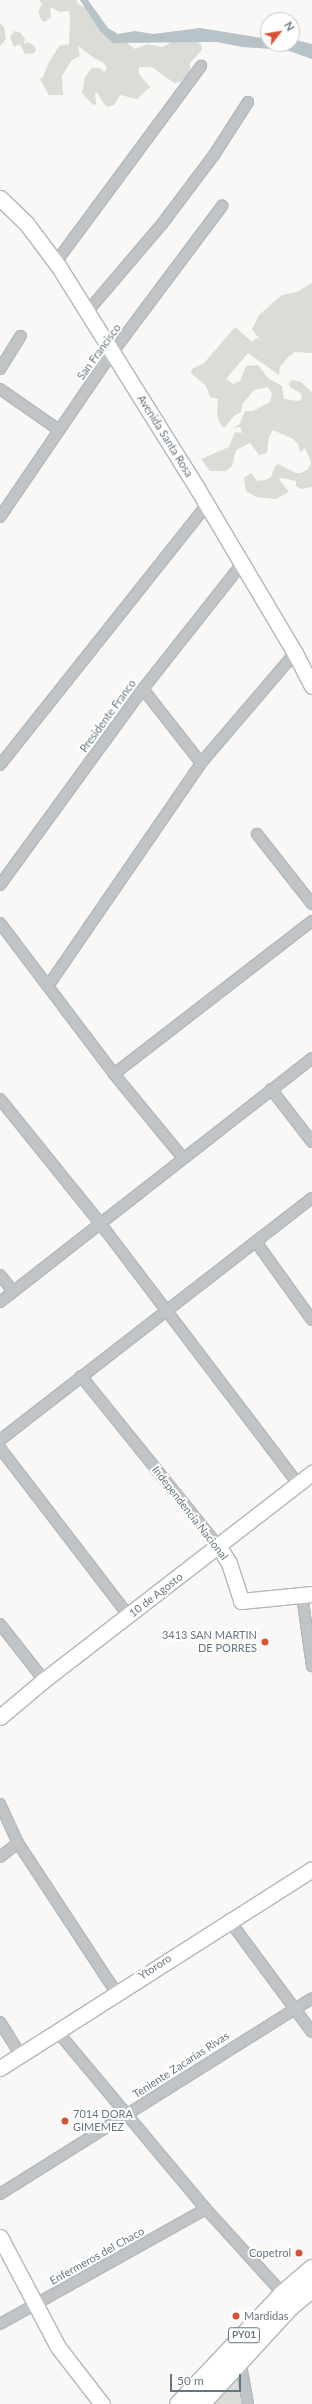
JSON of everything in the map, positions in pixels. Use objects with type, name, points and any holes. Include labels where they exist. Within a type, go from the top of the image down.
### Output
[{"type":"highway","name":"PY01","points":[[179,2404],[283,2294],[312,2269]]},
{"type":"highway","name":"PY01","points":[[199,2404],[290,2305],[312,2287]]},
{"type":"street","points":[[56,262],[201,66]]},
{"type":"street","points":[[87,312],[162,224],[214,155],[248,102]]},
{"type":"street","name":"Avenida Santa Rosa","points":[[0,198],[26,223],[56,262],[150,411],[295,653],[312,686]]},
{"type":"street","name":"San Francisco","points":[[0,517],[112,353],[222,206]]},
{"type":"street","points":[[0,369],[21,336]]},
{"type":"street","points":[[0,388],[59,430]]},
{"type":"street","points":[[0,764],[206,506]]},
{"type":"street","name":"Presidente Franco","points":[[0,885],[143,689],[241,565]]},
{"type":"street","points":[[48,986],[201,763],[295,653]]},
{"type":"street","points":[[143,689],[201,763]]},
{"type":"street","points":[[257,834],[312,904]]},
{"type":"street","points":[[114,1074],[312,922]]},
{"type":"street","points":[[0,923],[114,1074],[182,1158]]},
{"type":"street","points":[[0,1302],[182,1158],[312,1058]]},
{"type":"street","points":[[271,1089],[312,1142]]},
{"type":"street","points":[[0,1099],[100,1224],[298,1484]]},
{"type":"street","points":[[0,1440],[82,1376],[168,1312],[312,1198]]},
{"type":"street","points":[[256,1242],[312,1320]]},
{"type":"street","points":[[0,1275],[13,1291]]},
{"type":"street","name":"Independencia Nacional","points":[[82,1376],[219,1547],[229,1563],[241,1601],[307,1594]]},
{"type":"street","points":[[0,1448],[129,1616]]},
{"type":"street","name":"10 de Agosto","points":[[0,1717],[44,1680],[219,1547],[312,1473]]},
{"type":"street","points":[[307,1594],[312,1666]]},
{"type":"street","points":[[0,1624],[44,1680]]},
{"type":"street","points":[[0,1804],[18,1843],[116,1992]]},
{"type":"street","points":[[0,1857],[18,1843]]},
{"type":"street","name":"Ytororo","points":[[0,2068],[116,1992],[312,1869]]},
{"type":"street","points":[[229,1920],[312,2032]]},
{"type":"street","name":"Teniente Zacarías Rivas","points":[[0,2194],[293,2008],[312,1998]]},
{"type":"street","points":[[0,2022],[20,2054]]},
{"type":"street","points":[[57,2031],[206,2209],[283,2294]]},
{"type":"street","name":"Enfermeros del Chaco","points":[[0,2324],[206,2209]]},
{"type":"street","points":[[0,2237],[58,2347],[102,2404]]},
{"type":"street","points":[[51,2332],[66,2342],[114,2404]]},
{"type":"street","points":[[240,2360],[248,2404]]},
{"type":"shaded area","points":[[39,0],[77,0],[78,4],[86,8],[93,18],[135,49],[148,44],[162,47],[172,42],[195,39],[201,45],[202,50],[190,63],[190,74],[180,82],[174,83],[152,67],[139,67],[139,74],[150,87],[137,99],[120,95],[114,105],[108,107],[104,104],[97,92],[95,93],[96,104],[93,105],[82,93],[85,77],[92,68],[100,68],[104,72],[107,68],[104,63],[94,58],[78,46],[80,56],[72,60],[62,76],[63,95],[49,95],[40,79],[43,77],[48,64],[59,46],[69,44],[70,18],[69,11],[60,12],[50,7],[51,17],[45,22],[42,21],[38,12],[42,4]]},
{"type":"shaded area","points":[[80,0],[88,0],[108,28],[118,34],[135,31],[153,34],[200,28],[260,38],[260,48],[242,47],[217,42],[113,43],[100,31]]},
{"type":"shaded area","points":[[0,23],[4,27],[6,39],[0,46]]},
{"type":"shaded area","points":[[14,31],[21,33],[25,39],[24,44],[28,42],[34,46],[36,50],[34,53],[25,54],[20,44],[14,47],[10,37]]},
{"type":"shaded area","points":[[300,41],[312,44],[312,59],[292,52],[300,52]]},
{"type":"shaded area","points":[[312,283],[312,353],[295,352],[288,357],[280,367],[279,375],[248,353],[226,379],[233,384],[240,381],[246,366],[258,365],[268,378],[282,386],[284,399],[297,401],[301,400],[302,396],[300,393],[290,387],[289,383],[292,380],[301,382],[312,392],[312,487],[301,489],[296,486],[296,481],[282,478],[279,479],[289,492],[276,499],[256,497],[246,491],[244,478],[251,473],[257,481],[265,480],[271,477],[275,466],[278,464],[296,473],[301,473],[308,469],[311,462],[305,448],[300,452],[298,444],[293,439],[273,430],[269,437],[267,453],[259,455],[250,443],[236,450],[232,466],[226,471],[210,471],[201,459],[229,447],[235,432],[242,433],[240,427],[232,428],[239,425],[245,411],[253,411],[270,402],[272,394],[268,387],[254,390],[243,403],[241,412],[234,416],[224,428],[219,422],[217,414],[218,399],[210,397],[206,386],[191,373],[192,369],[204,363],[235,327],[252,342],[256,338],[260,340],[252,329],[259,315],[282,295],[297,292]]},
{"type":"shaded area","points":[[236,2370],[241,2404],[204,2404]]},
{"type":"place","name":"3413 SAN MARTIN DE PORRES","points":[[265,1642]]},
{"type":"place","name":"7014 DORA GIMEMEZ","points":[[65,2121]]},
{"type":"place","name":"Copetrol","points":[[299,2253]]},
{"type":"place","name":"Mardidas","points":[[236,2316]]}]
